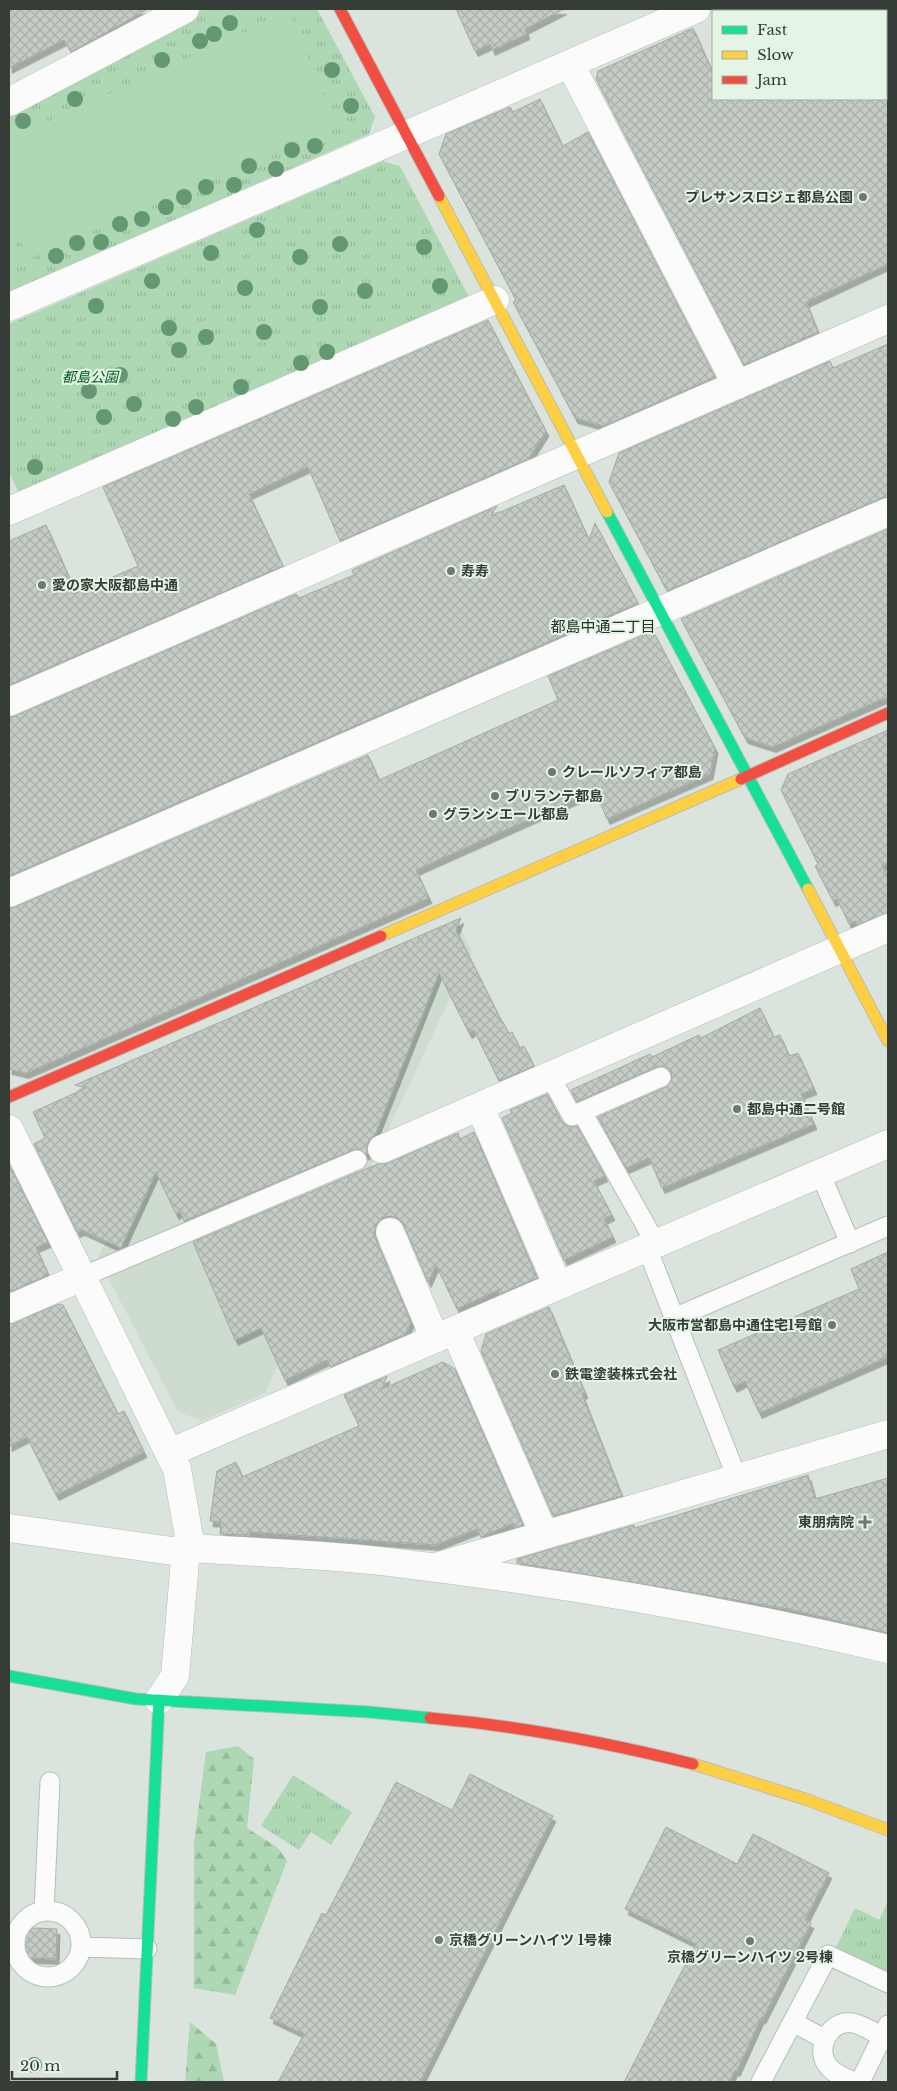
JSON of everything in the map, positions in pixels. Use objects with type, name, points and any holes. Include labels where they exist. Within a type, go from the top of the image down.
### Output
[{"type":"street","points":[[9,102],[185,9]]},
{"type":"street","points":[[340,9],[888,1041]]},
{"type":"street","points":[[9,307],[696,9]]},
{"type":"street","points":[[570,64],[737,385]]},
{"type":"street","points":[[9,511],[495,300]]},
{"type":"street","points":[[9,702],[888,319]]},
{"type":"street","points":[[9,893],[888,512]]},
{"type":"street","points":[[9,1097],[748,776],[888,713]]},
{"type":"street","points":[[382,1149],[888,928]]},
{"type":"street","points":[[480,1107],[558,1286]]},
{"type":"street","points":[[9,1129],[173,1461],[191,1548],[186,1561],[175,1676],[159,1700],[141,2082]]},
{"type":"street","points":[[173,1461],[445,1335],[888,1144]]},
{"type":"street","points":[[390,1232],[445,1335],[544,1534]]},
{"type":"street","points":[[9,1309],[82,1277]]},
{"type":"street","points":[[432,1568],[888,1434]]},
{"type":"street","points":[[9,1528],[172,1551],[191,1548],[396,1563],[612,1594],[801,1628],[888,1649]]},
{"type":"street","points":[[9,1676],[136,1699],[369,1712],[485,1723],[617,1745],[705,1768],[808,1800],[888,1830]]},
{"type":"lane","points":[[550,1076],[572,1116],[661,1077]]},
{"type":"lane","points":[[582,1112],[652,1246],[674,1318],[736,1478]]},
{"type":"lane","points":[[82,1277],[357,1160]]},
{"type":"lane","points":[[820,1173],[850,1243]]},
{"type":"lane","points":[[674,1318],[888,1226]]},
{"type":"lane","points":[[44,1911],[50,1782]]},
{"type":"lane","points":[[44,1911],[57,1912],[74,1922],[79,1934],[81,1947],[77,1959],[64,1973],[38,1976],[26,1969],[16,1953],[14,1941],[22,1923],[32,1914],[44,1911]]},
{"type":"lane","points":[[81,1947],[147,1949]]},
{"type":"lane","points":[[762,2082],[828,1955],[888,1983]]},
{"type":"lane","points":[[793,2022],[824,2038]]},
{"type":"lane","points":[[852,2023],[886,2034],[850,2081],[833,2072],[823,2059],[824,2038],[836,2027],[852,2023]]},
{"type":"shaded area","points":[[456,919],[472,951],[265,1393],[202,1421],[178,1412],[98,1258],[205,1029]]},
{"type":"green space","points":[[204,9],[317,9],[375,117],[369,134],[9,293],[9,114]]},
{"type":"green space","points":[[289,12],[338,126],[28,259],[9,214],[9,139]]},
{"type":"green space","name":"都島公園","points":[[383,161],[400,166],[469,297],[20,496],[9,472],[9,324]]},
{"type":"green space","points":[[238,1746],[254,1759],[247,1828],[278,1848],[287,1861],[235,1995],[194,1988],[194,1843],[206,1752]]},
{"type":"green space","points":[[293,1775],[352,1812],[331,1845],[311,1832],[299,1850],[261,1826]]},
{"type":"green space","points":[[888,1901],[888,1994],[827,1966],[855,1908],[879,1920]]},
{"type":"green space","points":[[190,2022],[216,2044],[224,2082],[185,2082]]},
{"type":"building","points":[[9,9],[148,9],[71,52],[64,40],[9,68]]},
{"type":"building","points":[[456,9],[564,9],[525,29],[527,34],[492,50],[490,44],[475,51]]},
{"type":"building","points":[[693,28],[712,71],[712,100],[888,99],[888,264],[806,302],[818,332],[744,365],[596,79],[598,71]]},
{"type":"building","points":[[540,99],[563,146],[588,132],[715,377],[604,426],[575,418],[513,302],[516,300],[439,154],[446,134],[510,107],[513,112]]},
{"type":"building","points":[[488,320],[546,431],[528,459],[340,541],[308,467],[249,494],[283,566],[9,685],[9,541],[46,525],[76,593],[138,566],[103,487]]},
{"type":"building","points":[[888,344],[888,497],[667,591],[609,482],[619,453],[830,361],[833,368]]},
{"type":"building","points":[[564,485],[589,540],[595,523],[638,603],[9,876],[9,717],[296,594],[299,598],[354,575],[352,570],[497,506],[491,516]]},
{"type":"building","points":[[888,529],[888,698],[773,747],[745,738],[681,619]]},
{"type":"building","points":[[653,631],[715,748],[710,774],[607,819],[595,790],[416,870],[429,898],[26,1073],[9,1069],[9,908],[368,755],[379,780],[558,700],[548,676]]},
{"type":"building","points":[[888,730],[888,862],[882,865],[888,877],[888,913],[857,925],[855,921],[849,924],[837,899],[833,901],[815,866],[818,864],[781,790],[788,774]]},
{"type":"building","points":[[461,918],[456,930],[502,1022],[509,1034],[512,1032],[520,1048],[524,1046],[534,1066],[499,1081],[474,1030],[469,1033],[439,973],[375,1135],[369,1140],[367,1155],[359,1149],[353,1150],[184,1221],[180,1212],[176,1214],[156,1172],[121,1248],[82,1230],[77,1232],[34,1144],[45,1138],[33,1112],[86,1088],[75,1085]]},
{"type":"building","points":[[760,1008],[774,1037],[780,1035],[789,1056],[798,1053],[814,1089],[801,1094],[814,1124],[662,1188],[649,1158],[626,1168],[598,1117],[666,1087],[672,1079],[671,1072],[663,1066],[656,1067],[577,1102],[571,1090],[650,1054],[652,1057],[699,1035],[701,1038]]},
{"type":"building","points":[[547,1094],[562,1122],[571,1127],[577,1126],[605,1176],[594,1181],[612,1215],[604,1219],[613,1237],[564,1260],[502,1118],[512,1113],[510,1110]]},
{"type":"building","points":[[474,1132],[537,1278],[498,1295],[500,1289],[457,1309],[436,1265],[428,1282],[404,1226],[399,1219],[391,1216],[384,1217],[377,1223],[374,1231],[375,1238],[411,1322],[405,1334],[331,1367],[327,1360],[285,1380],[261,1328],[235,1340],[193,1242],[378,1164],[388,1163],[458,1133],[460,1139]]},
{"type":"building","points":[[9,1164],[48,1242],[36,1247],[47,1272],[46,1276],[9,1292]]},
{"type":"building","name":"大阪市営都島中通住宅1号館","points":[[888,1252],[888,1357],[759,1413],[745,1381],[734,1387],[718,1350],[859,1289],[851,1269]]},
{"type":"building","points":[[59,1304],[63,1305],[118,1414],[124,1411],[144,1452],[56,1495],[27,1437],[9,1446],[9,1324]]},
{"type":"building","points":[[549,1307],[585,1393],[582,1394],[622,1496],[553,1516],[481,1351],[486,1334]]},
{"type":"building","points":[[443,1362],[455,1369],[523,1525],[514,1528],[513,1523],[481,1537],[477,1529],[436,1545],[250,1532],[250,1535],[220,1534],[221,1522],[210,1521],[217,1471],[236,1462],[242,1477],[359,1426],[344,1395],[387,1376],[382,1389]]},
{"type":"building","points":[[808,1475],[815,1499],[888,1478],[888,1633],[789,1609],[517,1563],[517,1559],[634,1525],[635,1528]]},
{"type":"building","name":"京橋グリーンハイツ 1号棟","points":[[470,1774],[553,1816],[420,2082],[278,2082],[304,2034],[270,2018],[322,1913],[326,1915],[396,1782],[452,1810]]},
{"type":"building","name":"京橋グリーンハイツ 2号棟","points":[[666,1827],[737,1864],[753,1834],[829,1873],[805,1920],[811,1923],[763,2018],[761,2018],[737,2071],[735,2070],[729,2082],[624,2082],[696,1944],[625,1909]]},
{"type":"building","points":[[9,1927],[57,1929],[56,1959],[9,1957]]},
{"type":"traffic: fast","points":[[607,512],[808,889]]},
{"type":"traffic: fast","points":[[9,1676],[136,1699],[369,1712],[430,1718]]},
{"type":"traffic: fast","points":[[141,2082],[159,1700]]},
{"type":"traffic: slow","points":[[439,196],[607,512]]},
{"type":"traffic: slow","points":[[381,936],[741,779]]},
{"type":"traffic: slow","points":[[808,889],[888,1041]]},
{"type":"traffic: slow","points":[[693,1764],[808,1800],[888,1830]]},
{"type":"traffic: jam","points":[[340,9],[439,196]]},
{"type":"traffic: jam","points":[[741,779],[888,713]]},
{"type":"traffic: jam","points":[[9,1097],[381,936]]},
{"type":"traffic: jam","points":[[430,1718],[497,1725],[563,1736],[693,1764]]},
{"type":"place","name":"プレサンスロジェ都島公園","points":[[863,197]]},
{"type":"place","name":"寿寿","points":[[451,571]]},
{"type":"place","name":"愛の家大阪都島中通","points":[[42,585]]},
{"type":"place","name":"クレールソフィア都島","points":[[552,772]]},
{"type":"place","name":"ブリランテ都島","points":[[495,796]]},
{"type":"place","name":"グランシエール都島","points":[[433,814]]},
{"type":"place","name":"都島中通二号館","points":[[737,1109]]},
{"type":"place","name":"大阪市営都島中通住宅1号館","points":[[832,1325]]},
{"type":"place","name":"鉄電塗装株式会社","points":[[555,1374]]},
{"type":"place","name":"東朋病院","points":[[865,1522]]},
{"type":"place","name":"京橋グリーンハイツ 1号棟","points":[[439,1940]]},
{"type":"place","name":"京橋グリーンハイツ 2号棟","points":[[750,1941]]},
{"type":"district","name":"都島中通二丁目","points":[[603,627]]}]
